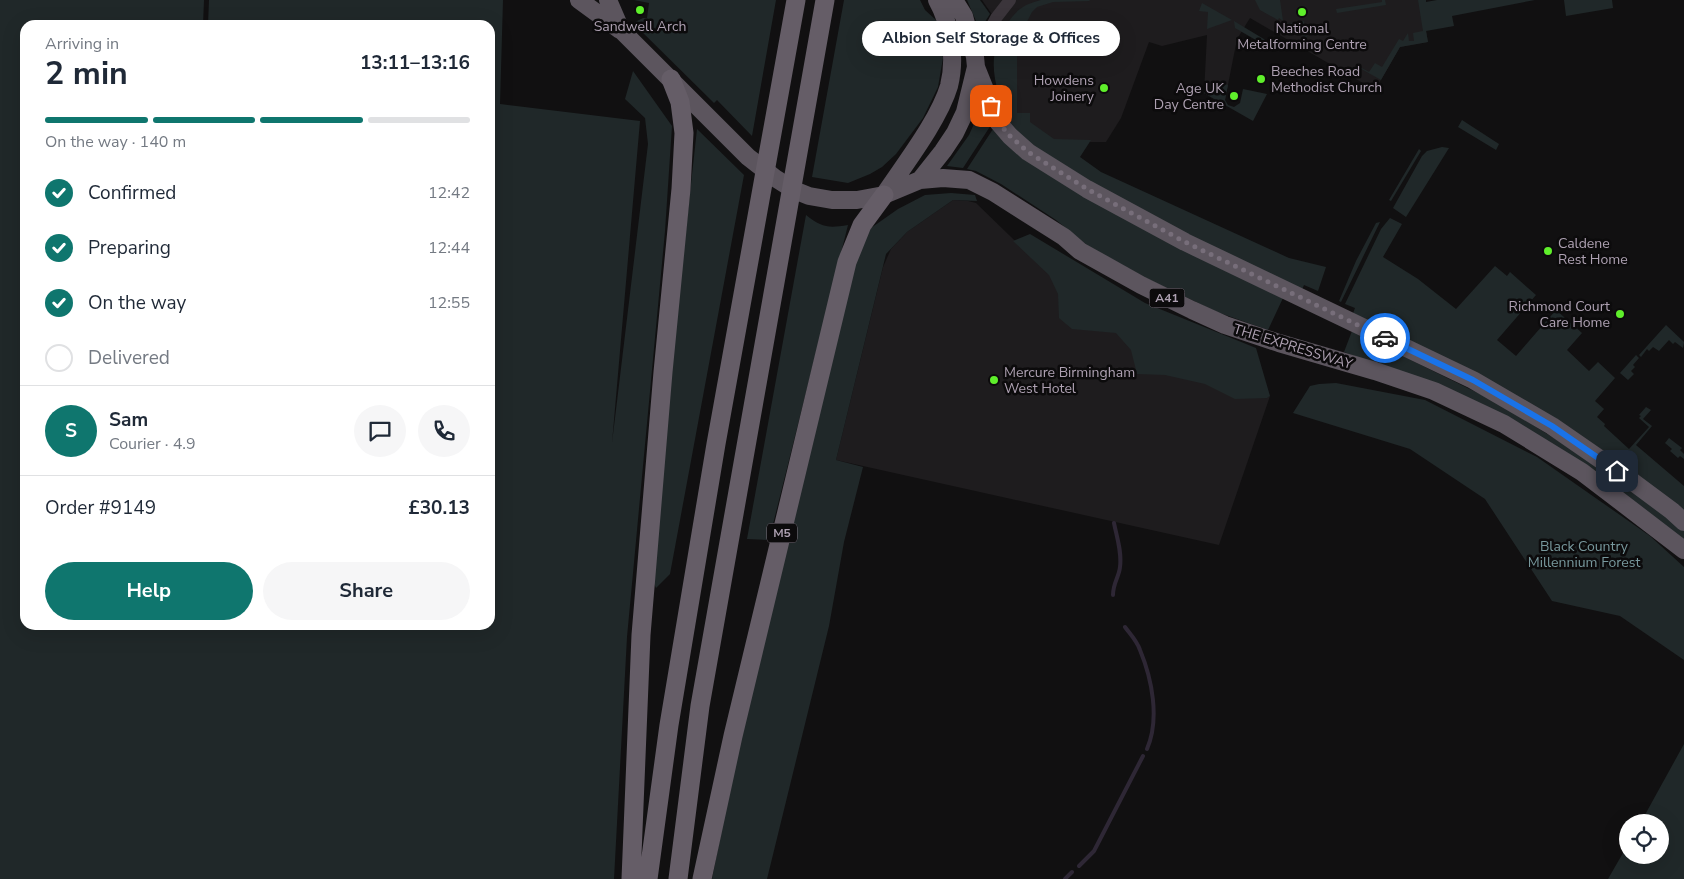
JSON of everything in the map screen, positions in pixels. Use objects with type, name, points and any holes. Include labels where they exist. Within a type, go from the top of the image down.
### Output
[{"type":"highway","name":"A41","points":[[579,0],[621,30],[748,157],[794,190],[809,196],[832,200],[857,200],[884,195],[920,180],[943,151],[962,119],[976,62]]},
{"type":"highway","name":"A41","points":[[608,0],[621,30]]},
{"type":"highway","points":[[648,879],[669,724],[716,444],[796,0]]},
{"type":"highway","points":[[678,879],[700,706],[825,0]]},
{"type":"highway","points":[[884,195],[936,114],[948,86],[952,57],[951,43],[943,12],[937,0]]},
{"type":"highway","name":"A41","points":[[954,0],[964,16],[976,62],[998,122],[1028,152],[1133,215],[1349,322],[1473,380],[1552,426],[1633,482],[1684,522]]},
{"type":"highway","points":[[631,879],[641,635],[684,133],[680,102],[672,79]]},
{"type":"highway","name":"THE EXPRESSWAY","points":[[920,180],[943,178],[969,180],[993,192],[1064,237],[1080,251],[1141,285],[1224,325],[1278,343],[1375,370],[1434,391],[1504,424],[1582,472],[1684,550]]},
{"type":"highway","name":"M5","points":[[702,879],[733,736],[847,262],[862,225],[884,195]]},
{"type":"street","points":[[976,62],[996,18],[1010,0]]},
{"type":"shaded area","points":[[982,0],[1421,0],[1428,42],[1400,47],[1375,90],[1250,18],[1237,39],[1224,105],[1204,93],[1207,35],[1162,46],[1149,42],[1121,118],[1106,142],[1089,142],[1079,157],[1022,121],[1011,103],[1011,52],[1019,36],[991,13]]},
{"type":"shaded area","points":[[953,200],[976,203],[1049,274],[1266,398],[1270,396],[1219,545],[836,460],[883,267],[891,249],[907,232]]},
{"type":"green space","points":[[0,0],[204,0],[203,20],[20,20],[20,630],[495,630],[495,20],[208,20],[209,0],[503,0],[500,104],[640,121],[612,443],[648,144],[645,118],[625,99],[633,71],[672,126],[665,231],[627,637],[614,879],[0,879]]},
{"type":"green space","points":[[634,0],[776,0],[752,136],[717,100],[714,103],[633,23],[647,18],[649,3]]},
{"type":"green space","points":[[844,0],[920,0],[925,10],[937,21],[943,58],[938,87],[923,118],[896,154],[882,167],[848,183],[812,177]]},
{"type":"green space","points":[[967,0],[980,0],[990,14],[981,28],[979,28]]},
{"type":"green space","points":[[1041,0],[1090,1],[1053,2],[1037,7],[1032,12],[1017,41],[1017,113],[1030,113],[1030,122],[1054,139],[1091,140],[1080,157],[1101,172],[1289,258],[1326,267],[1318,291],[1304,285],[1301,292],[1208,246],[1094,184],[1029,144],[1007,122],[1009,120],[996,85],[994,74],[995,51],[1005,27],[1016,12],[1024,6]]},
{"type":"green space","points":[[1255,0],[1280,0],[1283,21],[1260,10]]},
{"type":"green space","points":[[1382,0],[1385,0],[1386,5],[1337,13],[1336,9],[1382,2]]},
{"type":"green space","points":[[1418,0],[1426,0],[1426,2],[1437,0],[1535,0],[1452,16],[1454,26],[1426,31],[1428,42],[1400,47],[1381,80],[1358,67],[1369,72],[1375,63],[1382,67],[1399,39],[1403,41],[1408,33],[1409,41],[1414,41],[1413,33],[1423,31]]},
{"type":"green space","points":[[1564,0],[1612,0],[1613,8],[1566,16]]},
{"type":"green space","points":[[1202,3],[1232,20],[1207,29],[1208,12],[1199,11]]},
{"type":"green space","points":[[1234,21],[1272,44],[1268,47],[1235,28]]},
{"type":"green space","points":[[1304,21],[1307,38],[1284,24]]},
{"type":"green space","points":[[1205,80],[1208,81],[1207,91],[1217,93],[1220,83],[1228,85],[1225,100],[1228,105],[1234,107],[1240,103],[1243,89],[1267,94],[1253,121],[1204,93]]},
{"type":"green space","points":[[982,106],[991,125],[963,168],[947,166],[969,135]]},
{"type":"green space","points":[[1462,120],[1499,144],[1496,150],[1458,127]]},
{"type":"green space","points":[[697,129],[744,175],[670,574],[656,588],[652,579],[668,395]]},
{"type":"green space","points":[[993,129],[1283,298],[1268,330],[1217,312],[1148,279],[1088,246],[1056,220],[1001,184],[976,171],[967,169]]},
{"type":"green space","points":[[1442,147],[1449,148],[1406,217],[1393,208],[1422,156],[1427,151]]},
{"type":"green space","points":[[1419,149],[1421,151],[1391,201],[1389,200]]},
{"type":"green space","points":[[951,193],[975,195],[977,201],[953,200],[907,232],[886,254],[836,460],[863,467],[844,542],[829,626],[767,879],[712,879],[733,772],[856,253],[871,228],[898,209],[925,195]]},
{"type":"green space","points":[[806,215],[821,225],[836,227],[848,225],[769,540],[747,539]]},
{"type":"green space","points":[[1390,218],[1402,224],[1383,257],[1418,279],[1456,309],[1495,266],[1507,276],[1510,272],[1536,295],[1497,340],[1516,356],[1556,310],[1582,333],[1567,350],[1589,371],[1598,362],[1615,378],[1595,401],[1604,409],[1597,417],[1629,449],[1649,427],[1639,418],[1641,416],[1639,415],[1646,407],[1651,410],[1643,419],[1652,426],[1636,445],[1684,486],[1684,513],[1352,316],[1355,308],[1345,304],[1381,229]]},
{"type":"green space","points":[[1380,222],[1341,302],[1339,301],[1356,261],[1376,223]]},
{"type":"green space","points":[[1030,234],[1145,303],[1256,348],[1270,396],[1267,398],[1235,399],[1205,384],[1165,375],[1137,374],[1131,350],[1116,333],[1072,329],[1059,318],[1058,294],[1049,275],[1013,241]]},
{"type":"green space","points":[[1666,325],[1684,342],[1683,348],[1669,340],[1659,351],[1653,347],[1649,351],[1647,349],[1641,357],[1639,355]]},
{"type":"green space","points":[[1352,331],[1494,401],[1565,445],[1647,500],[1684,529],[1684,542],[1435,386],[1344,352]]},
{"type":"green space","points":[[1636,355],[1639,358],[1631,371],[1634,374],[1628,380],[1620,373]]},
{"type":"green space","name":"Black Country Millennium Forest","points":[[1336,383],[1425,400],[1537,457],[1650,536],[1684,567],[1684,660],[1620,616],[1552,601],[1485,499],[1410,449],[1293,413],[1310,386]]},
{"type":"green space","points":[[1669,438],[1682,448],[1680,450],[1684,454],[1684,459],[1680,456],[1678,458],[1670,451],[1672,449],[1665,443]]},
{"type":"green space","points":[[1684,744],[1684,879],[1608,879],[1619,860],[1619,864],[1669,864],[1669,814],[1645,814]]},
{"type":"waterway","points":[[1113,595],[1120,561],[1119,545],[1114,523]]},
{"type":"waterway","points":[[1125,627],[1139,647],[1151,686],[1154,712],[1151,737],[1147,749]]},
{"type":"waterway","points":[[1079,866],[1094,851],[1143,756]]},
{"type":"waterway","points":[[1065,879],[1072,872]]},
{"type":"way so far","points":[[991,106],[998,122],[1028,152],[1087,189],[1185,242],[1385,338]]},
{"type":"place","name":"Sandwell Arch","points":[[640,10]]},
{"type":"place","name":"National Metalforming Centre","points":[[1302,12]]},
{"type":"place","name":"Beeches Road Methodist Church","points":[[1261,79]]},
{"type":"place","name":"Howdens Joinery","points":[[1104,88]]},
{"type":"place","name":"Age UK Day Centre","points":[[1234,96]]},
{"type":"place","name":"Albion Self Storage & Offices","points":[[991,106]]},
{"type":"place","name":"Caldene Rest Home","points":[[1548,251]]},
{"type":"place","name":"Richmond Court Care Home","points":[[1620,314]]},
{"type":"place","name":"Mercure Birmingham West Hotel","points":[[994,380]]},
{"type":"route","points":[[1385,338],[1473,380],[1552,426],[1617,471]]}]
